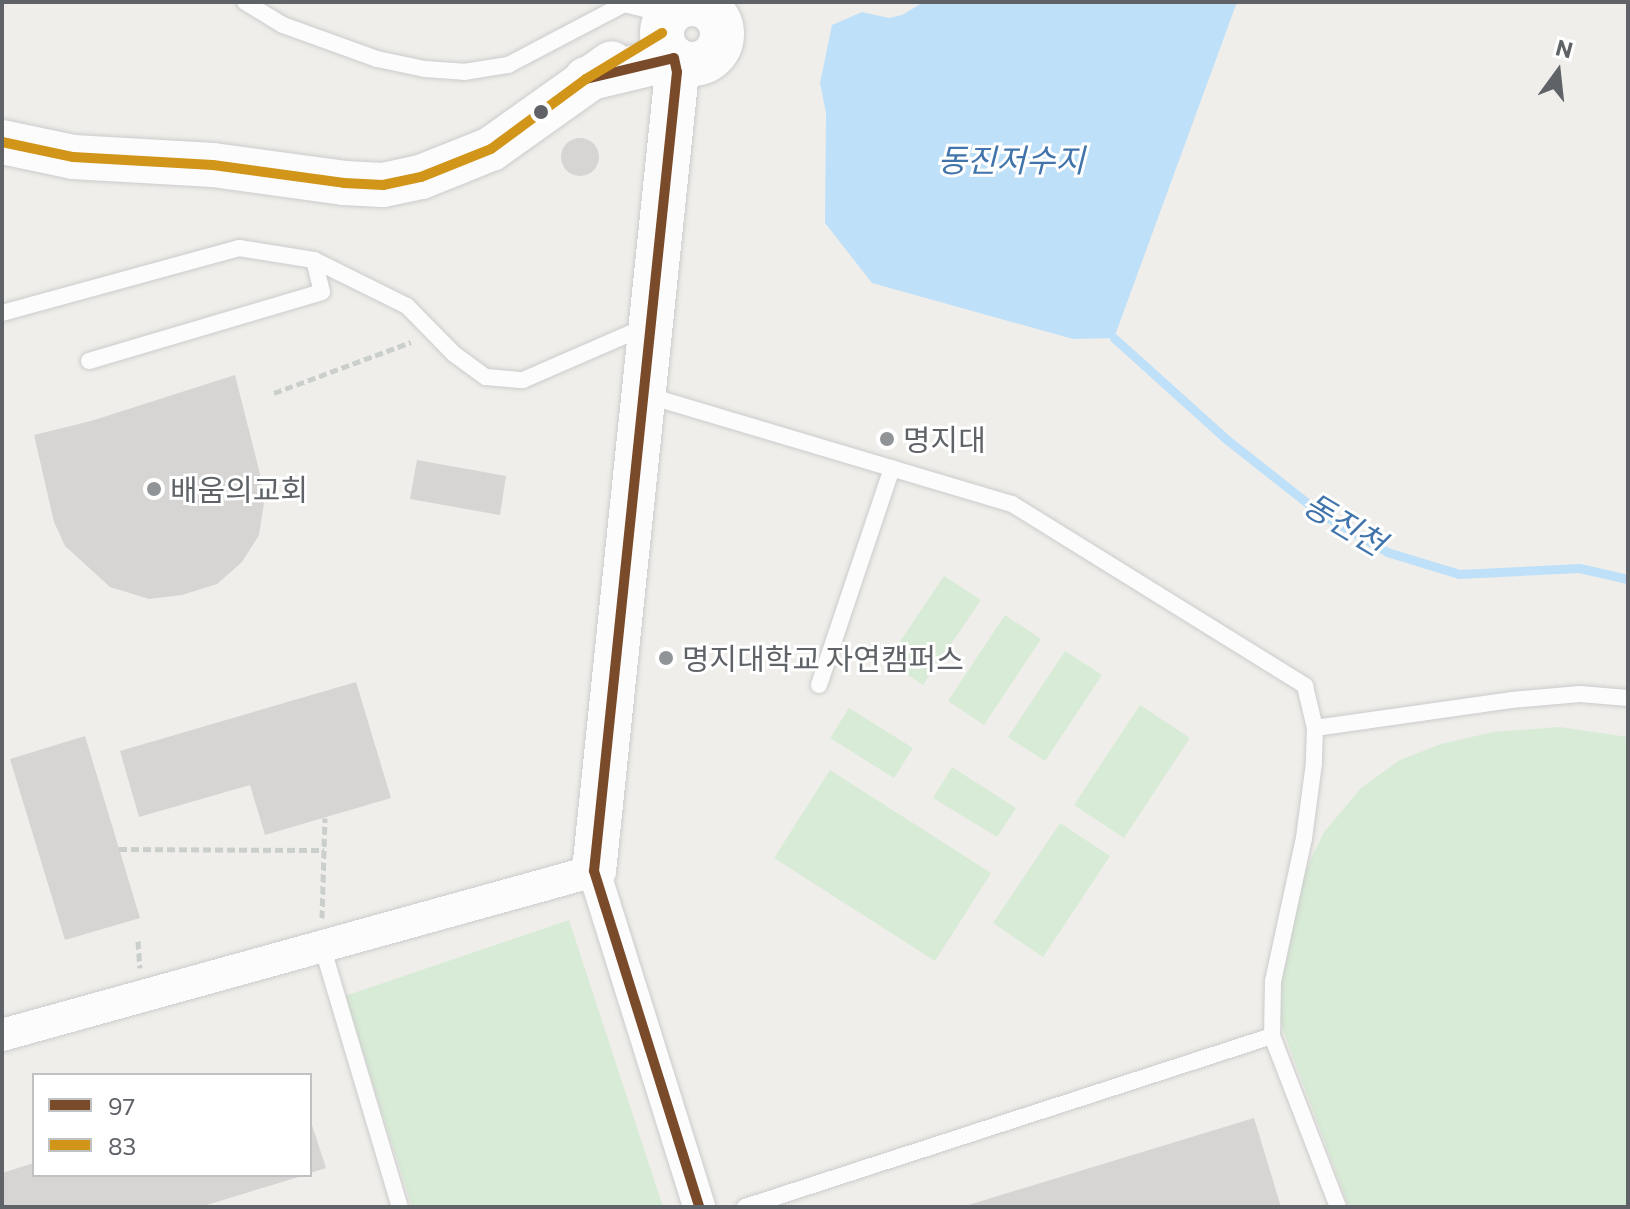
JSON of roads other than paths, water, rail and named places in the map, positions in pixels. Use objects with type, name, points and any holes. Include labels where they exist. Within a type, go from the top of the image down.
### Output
[{"type":"main road","points":[[2,142],[73,157],[250,168],[344,183],[383,185],[421,177],[491,149],[586,79],[622,67],[688,30]]},
{"type":"main road","points":[[594,871],[644,394],[688,30]]},
{"type":"street","points":[[2,1035],[594,871],[699,1207]]},
{"type":"lane","points":[[245,2],[283,25],[377,59],[425,69],[464,72],[508,65],[599,14],[624,4],[688,30]]},
{"type":"lane","points":[[2,313],[239,248],[314,260],[407,306],[454,354],[486,377],[523,380],[652,324]]},
{"type":"lane","points":[[89,361],[322,292],[314,260]]},
{"type":"lane","points":[[644,394],[1012,504],[1305,686],[1315,728],[1304,838],[1273,981],[1272,1036],[1338,1207]]},
{"type":"lane","points":[[819,685],[892,468]]},
{"type":"lane","points":[[1315,728],[1511,700],[1580,694],[1628,698]]},
{"type":"lane","points":[[322,946],[400,1207]]},
{"type":"lane","points":[[745,1207],[1272,1036]]},
{"type":"water","name":"동진저수지","points":[[924,2],[1237,2],[1114,338],[1073,339],[872,283],[825,223],[826,113],[820,83],[832,25],[862,12],[889,18],[902,15]]},
{"type":"waterway","name":"동진천","points":[[1114,338],[1226,439],[1320,513],[1387,552],[1459,574],[1579,568],[1628,579]]},
{"type":"place","name":"명지대","points":[[887,439]]},
{"type":"place","name":"배움의교회","points":[[154,489]]},
{"type":"place","name":"명지대학교 자연캠퍼스","points":[[666,658]]}]
